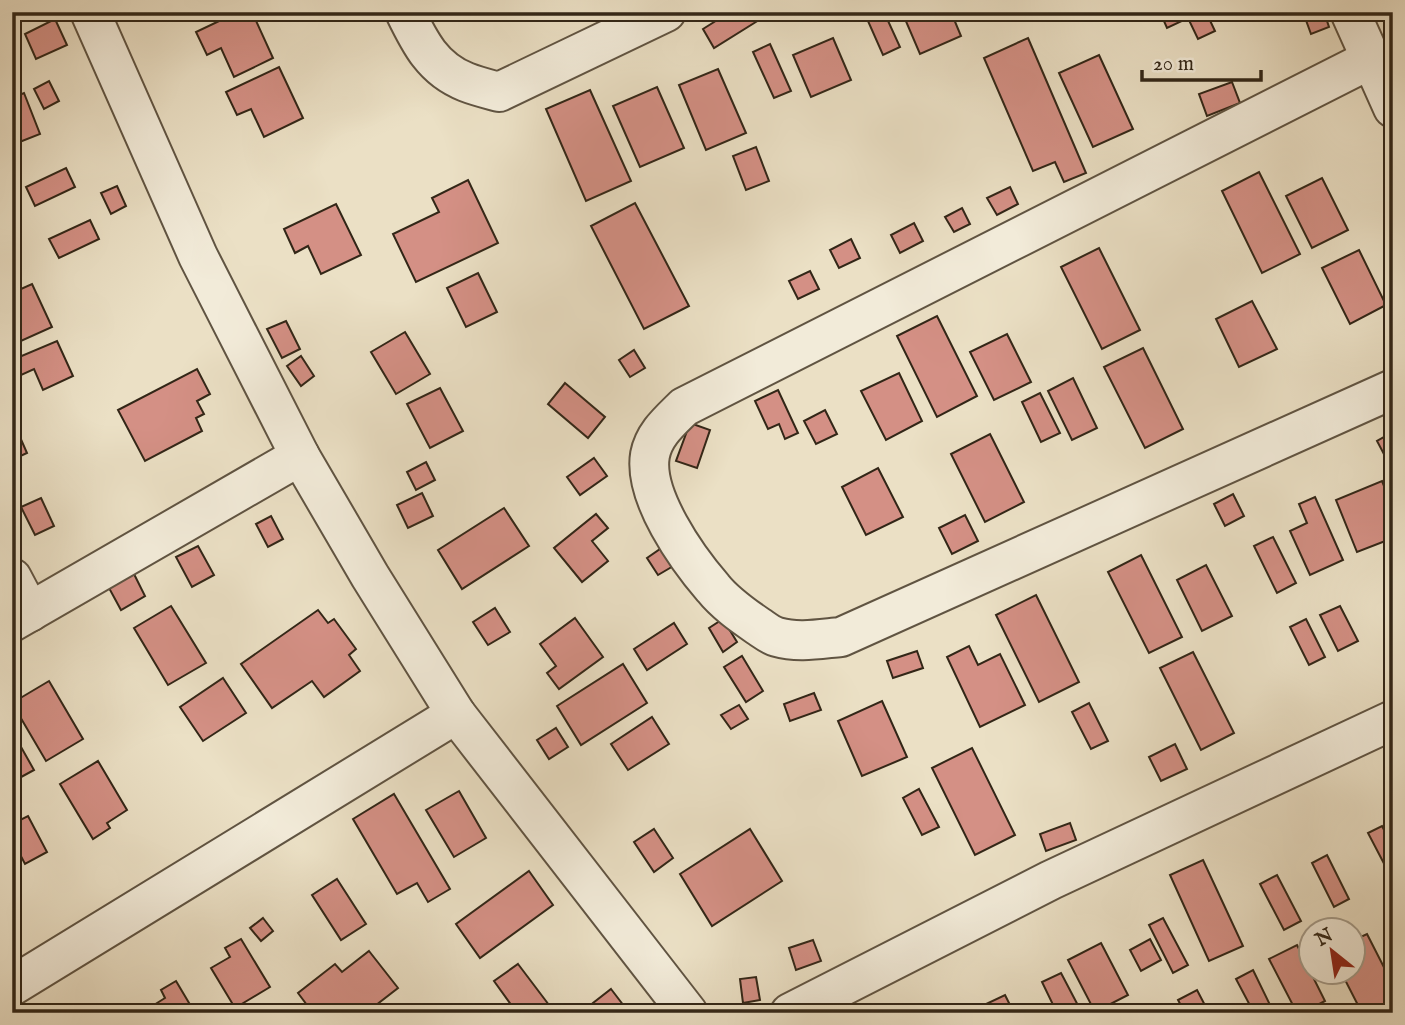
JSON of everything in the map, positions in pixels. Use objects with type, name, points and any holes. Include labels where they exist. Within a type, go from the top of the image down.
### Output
[{"type":"street","points":[[90,12],[198,256],[300,456],[370,576],[456,714],[688,1013]]},
{"type":"street","points":[[405,12],[422,46],[438,65],[465,82],[499,92],[666,12]]},
{"type":"street","points":[[1350,12],[1393,108]]},
{"type":"street","points":[[1371,59],[684,407],[662,428],[650,454],[650,477],[658,505],[683,550],[714,590],[743,616],[774,636],[796,641],[841,637],[1393,389]]},
{"type":"street","points":[[12,578],[21,617],[300,456]]},
{"type":"street","points":[[12,986],[456,714]]},
{"type":"street","points":[[790,1013],[1051,880],[1393,720]]},
{"type":"building","points":[[238,12],[252,12],[273,58],[234,77],[221,48],[207,55],[196,32]]},
{"type":"building","points":[[730,12],[754,12],[759,20],[714,48],[703,29]]},
{"type":"building","points":[[864,12],[884,12],[900,47],[883,55]]},
{"type":"building","points":[[902,12],[951,12],[961,36],[920,54]]},
{"type":"building","points":[[1160,12],[1206,12],[1215,31],[1198,39],[1188,18],[1167,28]]},
{"type":"building","points":[[1303,12],[1324,12],[1329,27],[1311,34]]},
{"type":"building","points":[[55,19],[67,45],[36,59],[25,34]]},
{"type":"building","points":[[833,38],[851,80],[811,97],[793,55]]},
{"type":"building","points":[[1028,38],[1086,173],[1064,182],[1055,162],[1033,171],[984,58]]},
{"type":"building","points":[[770,44],[791,91],[774,98],[753,52]]},
{"type":"building","points":[[1099,55],[1133,129],[1093,147],[1059,73]]},
{"type":"building","points":[[279,67],[303,118],[264,137],[251,109],[237,115],[226,92]]},
{"type":"building","points":[[718,69],[746,133],[706,150],[679,85]]},
{"type":"building","points":[[49,81],[59,101],[44,109],[34,89]]},
{"type":"building","points":[[1232,82],[1240,103],[1207,116],[1199,94]]},
{"type":"building","points":[[657,87],[684,148],[640,167],[613,106]]},
{"type":"building","points":[[590,90],[631,181],[586,201],[546,109]]},
{"type":"building","points":[[24,93],[40,134],[12,145],[12,98]]},
{"type":"building","points":[[756,147],[769,181],[746,190],[733,156]]},
{"type":"building","points":[[66,168],[75,187],[35,206],[26,187]]},
{"type":"building","points":[[1259,172],[1300,254],[1262,273],[1222,191]]},
{"type":"building","points":[[1322,178],[1348,230],[1312,248],[1286,196]]},
{"type":"building","points":[[468,180],[498,243],[416,282],[393,234],[439,212],[432,198]]},
{"type":"building","points":[[117,186],[126,206],[111,214],[101,193]]},
{"type":"building","points":[[1010,187],[1018,204],[997,215],[987,198]]},
{"type":"building","points":[[635,203],[689,306],[644,329],[591,226]]},
{"type":"building","points":[[336,204],[361,255],[321,274],[308,246],[295,253],[284,229]]},
{"type":"building","points":[[962,208],[970,224],[954,232],[945,217]]},
{"type":"building","points":[[90,220],[99,239],[59,258],[49,239]]},
{"type":"building","points":[[914,223],[923,241],[900,253],[891,235]]},
{"type":"building","points":[[851,239],[860,258],[839,268],[830,250]]},
{"type":"building","points":[[1099,248],[1140,330],[1102,349],[1061,267]]},
{"type":"building","points":[[1359,250],[1386,305],[1350,324],[1322,268]]},
{"type":"building","points":[[810,271],[819,289],[798,299],[789,281]]},
{"type":"building","points":[[478,273],[497,312],[466,327],[447,288]]},
{"type":"building","points":[[32,284],[52,327],[12,345],[12,293]]},
{"type":"building","points":[[1252,301],[1277,349],[1239,367],[1216,319]]},
{"type":"building","points":[[937,316],[977,396],[937,417],[897,336]]},
{"type":"building","points":[[286,321],[300,349],[282,358],[267,329]]},
{"type":"building","points":[[405,332],[430,374],[396,394],[371,352]]},
{"type":"building","points":[[1007,334],[1031,382],[994,400],[970,352]]},
{"type":"building","points":[[57,341],[73,376],[43,390],[34,369],[19,376],[12,360]]},
{"type":"building","points":[[1143,348],[1183,429],[1145,448],[1104,367]]},
{"type":"building","points":[[634,350],[645,368],[630,377],[619,360]]},
{"type":"building","points":[[301,356],[314,376],[301,386],[287,366]]},
{"type":"building","points":[[197,369],[210,394],[197,401],[204,414],[196,418],[202,431],[145,461],[118,410]]},
{"type":"building","points":[[899,373],[922,421],[886,440],[861,391]]},
{"type":"building","points":[[1073,378],[1097,428],[1072,440],[1048,391]]},
{"type":"building","points":[[565,383],[605,417],[588,438],[548,404]]},
{"type":"building","points":[[440,388],[463,431],[430,448],[407,404]]},
{"type":"building","points":[[778,390],[798,433],[785,439],[779,424],[768,429],[755,401]]},
{"type":"building","points":[[1040,393],[1060,433],[1041,442],[1022,402]]},
{"type":"building","points":[[825,410],[837,434],[816,444],[804,421]]},
{"type":"building","points":[[690,423],[710,430],[697,468],[676,461]]},
{"type":"building","points":[[16,428],[27,453],[12,460],[12,430]]},
{"type":"building","points":[[1393,432],[1393,455],[1386,458],[1377,441]]},
{"type":"building","points":[[990,434],[1024,502],[985,522],[951,454]]},
{"type":"building","points":[[594,458],[607,476],[580,495],[567,477]]},
{"type":"building","points":[[426,462],[435,480],[416,490],[407,472]]},
{"type":"building","points":[[878,468],[903,517],[866,535],[842,487]]},
{"type":"building","points":[[1382,481],[1393,508],[1393,538],[1357,552],[1336,500]]},
{"type":"building","points":[[422,493],[433,516],[408,528],[397,505]]},
{"type":"building","points":[[1233,494],[1244,516],[1225,526],[1214,504]]},
{"type":"building","points":[[1315,497],[1343,560],[1310,575],[1290,531],[1307,523],[1299,504]]},
{"type":"building","points":[[41,498],[54,526],[35,535],[21,507]]},
{"type":"building","points":[[504,508],[529,546],[462,589],[438,550]]},
{"type":"building","points":[[596,514],[608,528],[592,541],[608,561],[582,582],[554,548]]},
{"type":"building","points":[[965,515],[978,541],[952,554],[939,528]]},
{"type":"building","points":[[271,516],[283,539],[268,547],[256,524]]},
{"type":"building","points":[[1273,537],[1296,583],[1277,593],[1254,546]]},
{"type":"building","points":[[198,546],[214,575],[192,587],[176,557]]},
{"type":"building","points":[[663,547],[675,565],[658,575],[647,558]]},
{"type":"building","points":[[1141,555],[1182,637],[1149,653],[1108,572]]},
{"type":"building","points":[[1206,565],[1232,616],[1202,631],[1177,580]]},
{"type":"building","points":[[134,574],[145,596],[121,610],[109,588]]},
{"type":"building","points":[[1036,595],[1079,682],[1039,702],[996,615]]},
{"type":"building","points":[[171,606],[206,663],[168,685],[134,628]]},
{"type":"building","points":[[1340,606],[1358,641],[1338,651],[1320,615]]},
{"type":"building","points":[[495,608],[510,632],[488,645],[473,622]]},
{"type":"building","points":[[318,610],[328,623],[334,619],[356,649],[349,655],[360,671],[324,697],[312,681],[272,708],[241,664]]},
{"type":"building","points":[[575,618],[603,657],[559,689],[547,673],[556,666],[540,644]]},
{"type":"building","points":[[723,619],[737,642],[723,652],[709,628]]},
{"type":"building","points":[[1306,619],[1325,657],[1309,665],[1290,627]]},
{"type":"building","points":[[674,623],[687,644],[647,670],[634,649]]},
{"type":"building","points":[[969,646],[978,665],[1000,654],[1025,705],[980,727],[947,657]]},
{"type":"building","points":[[917,651],[923,668],[893,678],[887,661]]},
{"type":"building","points":[[1193,652],[1234,733],[1201,750],[1160,668]]},
{"type":"building","points":[[742,656],[763,691],[746,702],[724,667]]},
{"type":"building","points":[[623,664],[647,703],[581,745],[557,706]]},
{"type":"building","points":[[223,678],[246,713],[203,741],[180,707]]},
{"type":"building","points":[[49,681],[83,739],[46,761],[12,703]]},
{"type":"building","points":[[814,693],[821,710],[790,721],[784,704]]},
{"type":"building","points":[[882,701],[907,757],[862,776],[838,721]]},
{"type":"building","points":[[1089,703],[1108,741],[1091,749],[1072,712]]},
{"type":"building","points":[[739,705],[748,719],[731,729],[721,715]]},
{"type":"building","points":[[652,717],[669,744],[628,770],[611,744]]},
{"type":"building","points":[[556,728],[568,747],[549,759],[537,740]]},
{"type":"building","points":[[12,731],[34,770],[12,782]]},
{"type":"building","points":[[1175,744],[1187,769],[1161,781],[1149,757]]},
{"type":"building","points":[[972,748],[1015,835],[975,855],[932,768]]},
{"type":"building","points":[[98,761],[127,810],[107,823],[110,828],[93,839],[60,784]]},
{"type":"building","points":[[919,789],[939,827],[922,835],[903,798]]},
{"type":"building","points":[[459,791],[486,838],[454,857],[426,810]]},
{"type":"building","points":[[394,794],[450,889],[428,902],[417,883],[397,894],[353,819]]},
{"type":"building","points":[[28,816],[47,852],[25,864],[12,839],[12,824]]},
{"type":"building","points":[[1070,823],[1076,840],[1046,851],[1040,834]]},
{"type":"building","points":[[1382,826],[1393,847],[1393,877],[1368,833]]},
{"type":"building","points":[[654,829],[673,858],[654,872],[634,842]]},
{"type":"building","points":[[750,829],[782,881],[712,926],[680,874]]},
{"type":"building","points":[[1327,855],[1349,899],[1334,907],[1312,863]]},
{"type":"building","points":[[1203,860],[1243,946],[1209,961],[1170,875]]},
{"type":"building","points":[[529,871],[553,905],[480,958],[456,924]]},
{"type":"building","points":[[1277,875],[1298,916],[1296,916],[1296,924],[1284,930],[1260,884]]},
{"type":"building","points":[[337,879],[366,924],[341,940],[312,895]]},
{"type":"building","points":[[263,918],[273,931],[261,941],[250,928]]},
{"type":"building","points":[[1163,918],[1188,965],[1173,973],[1149,925]]},
{"type":"building","points":[[1366,934],[1393,985],[1393,1001],[1371,1013],[1362,1013],[1348,986],[1366,986]]},
{"type":"building","points":[[241,939],[270,987],[235,1008],[211,968],[230,957],[225,948]]},
{"type":"building","points":[[1150,939],[1161,960],[1141,971],[1130,950]]},
{"type":"building","points":[[813,940],[821,961],[796,970],[789,948]]},
{"type":"building","points":[[1101,943],[1128,995],[1095,1012],[1068,960]]},
{"type":"building","points":[[1296,946],[1296,986],[1318,986],[1325,1001],[1297,1013],[1269,959]]},
{"type":"building","points":[[369,951],[398,988],[371,1009],[374,1013],[313,1013],[298,993],[335,964],[342,972]]},
{"type":"building","points":[[518,964],[549,1005],[539,1013],[517,1013],[494,981]]},
{"type":"building","points":[[1253,970],[1274,1013],[1254,1013],[1236,979]]},
{"type":"building","points":[[1061,973],[1082,1013],[1057,1013],[1042,982]]},
{"type":"building","points":[[756,977],[760,1000],[743,1003],[740,979]]},
{"type":"building","points":[[176,981],[195,1013],[148,1013],[146,1010],[165,998],[161,990]]},
{"type":"building","points":[[611,989],[624,1006],[615,1013],[600,1013],[593,1003]]},
{"type":"building","points":[[1197,990],[1209,1013],[1185,1013],[1178,1000]]},
{"type":"building","points":[[1005,995],[1014,1013],[988,1013],[984,1005]]}]
